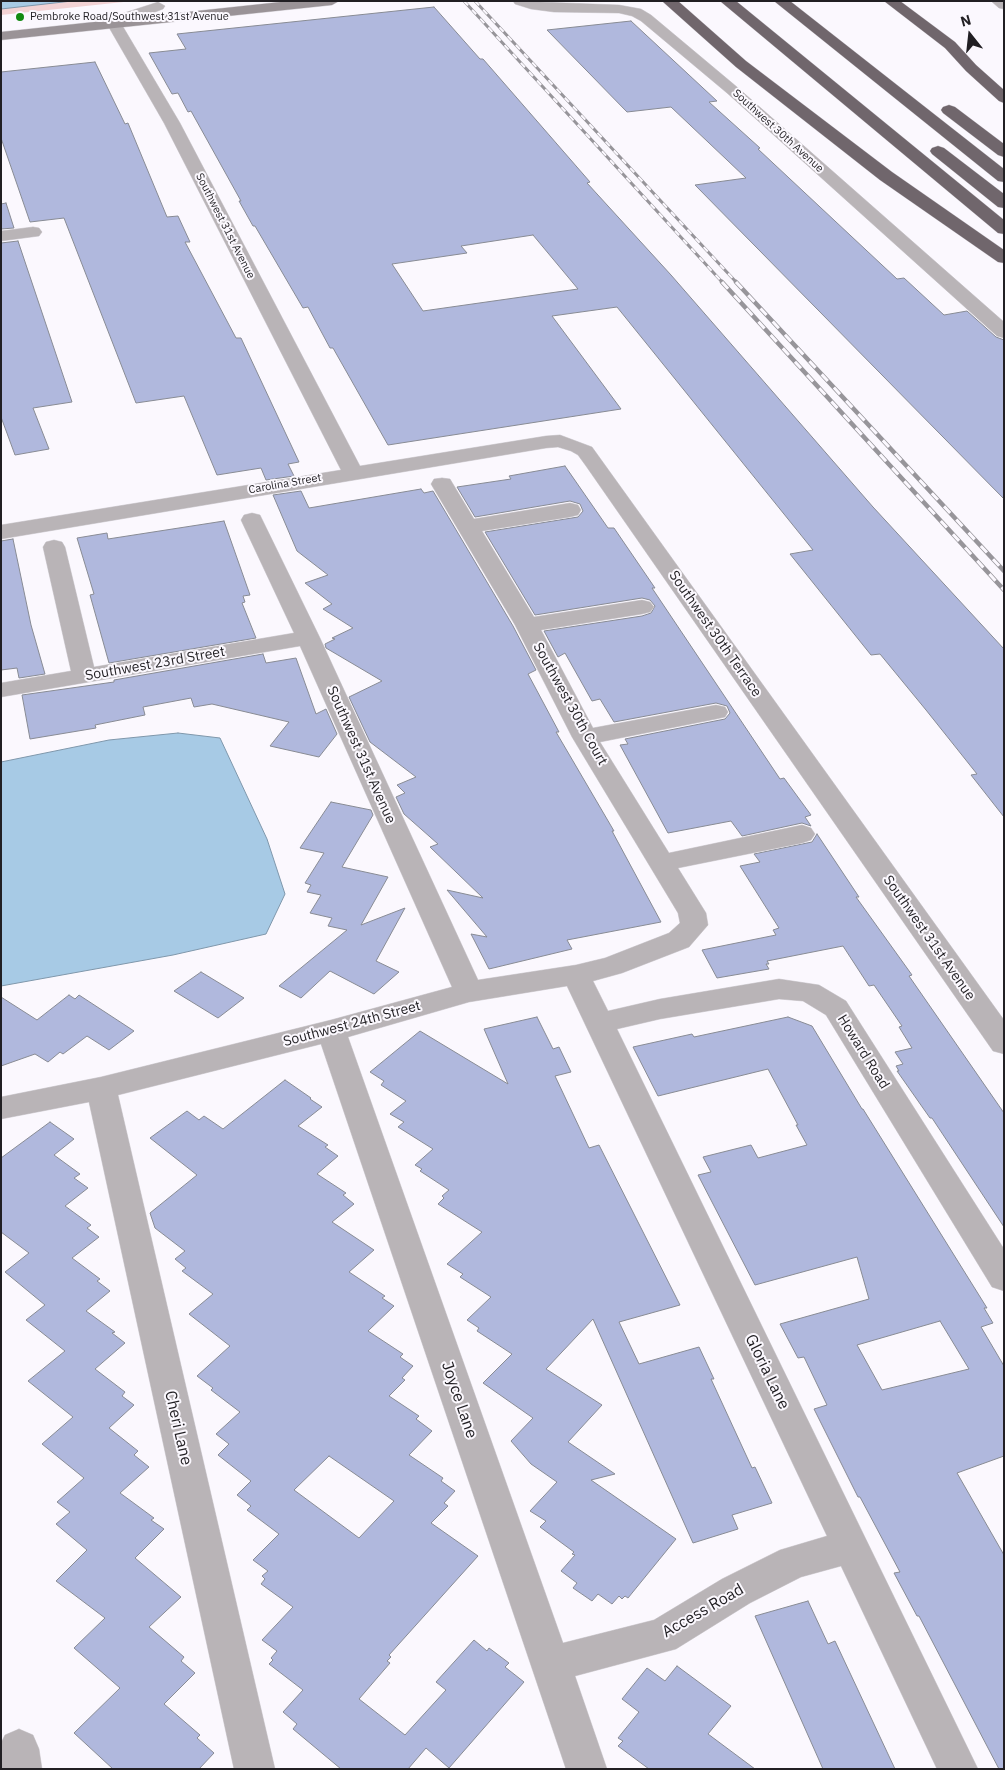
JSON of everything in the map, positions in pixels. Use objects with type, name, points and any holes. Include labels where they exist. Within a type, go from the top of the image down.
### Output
[{"type":"highway","points":[[669,1],[741,64],[886,176],[1004,258]]},
{"type":"highway","points":[[727,1],[1004,229]]},
{"type":"highway","points":[[781,1],[1004,177]]},
{"type":"highway","points":[[891,1],[950,45],[971,68],[1004,98]]},
{"type":"highway","points":[[941,104],[1004,152]]},
{"type":"highway","points":[[929,143],[1004,203]]},
{"type":"main road","points":[[1,36],[332,1]]},
{"type":"main road","points":[[1,24],[186,2]]},
{"type":"street","name":"Southwest 30th Avenue","points":[[520,1],[531,5],[554,8],[619,9],[636,12],[646,18],[732,90],[1004,332]]},
{"type":"street","points":[[998,1],[1004,5]]},
{"type":"street","points":[[114,24],[129,16],[158,6]]},
{"type":"street","name":"Southwest 31st Avenue","points":[[114,24],[172,123],[353,473]]},
{"type":"street","points":[[1,236],[33,232]]},
{"type":"street","name":"Carolina Street","points":[[1,532],[546,442],[569,443]]},
{"type":"street","name":"Southwest 30th Terrace","points":[[569,443],[585,451],[855,832]]},
{"type":"street","name":"Southwest 30th Court","points":[[442,484],[527,625],[585,737],[692,914],[694,925]]},
{"type":"street","points":[[469,527],[570,510]]},
{"type":"street","name":"Southwest 31st Avenue","points":[[252,520],[308,638],[469,992]]},
{"type":"street","points":[[54,547],[84,676]]},
{"type":"street","points":[[527,625],[642,607]]},
{"type":"street","name":"Southwest 23rd Street","points":[[1,690],[308,638]]},
{"type":"street","points":[[585,737],[716,712]]},
{"type":"street","name":"Southwest 31st Avenue","points":[[855,832],[1004,1043]]},
{"type":"street","points":[[662,863],[802,834]]},
{"type":"street","name":"Southwest 24th Street","points":[[1,1108],[101,1088],[331,1031],[469,992],[576,975],[612,966],[679,940],[694,925]]},
{"type":"street","name":"Gloria Lane","points":[[576,975],[958,1769]]},
{"type":"street","name":"Howard Road","points":[[599,1023],[660,1009],[779,989],[810,992],[836,1008],[1004,1278]]},
{"type":"street","name":"Joyce Lane","points":[[331,1031],[587,1769]]},
{"type":"street","name":"Cheri Lane","points":[[101,1088],[255,1769]]},
{"type":"street","name":"Access Road","points":[[550,1664],[662,1636],[736,1591],[793,1562],[850,1546]]},
{"type":"shaded area","points":[[1,1],[133,1],[1,15]]},
{"type":"water","points":[[1,1],[72,1],[1,9]]},
{"type":"water","points":[[178,733],[220,738],[267,839],[285,894],[266,934],[173,955],[1,986],[1,762],[109,740]]},
{"type":"building","points":[[434,7],[480,59],[483,59],[590,182],[587,183],[671,275],[873,507],[1004,649],[1004,817],[971,775],[977,774],[926,710],[880,654],[871,655],[790,554],[813,550],[617,307],[552,316],[621,409],[388,445],[333,348],[330,348],[308,307],[303,308],[255,226],[253,226],[191,111],[188,112],[178,93],[172,94],[149,53],[186,49],[177,34]],"holes":[[[533,235],[578,289],[423,311],[392,264],[467,253],[461,246]]]},
{"type":"building","points":[[631,21],[717,101],[709,102],[897,279],[904,278],[944,315],[967,311],[996,337],[1004,340],[1004,499],[695,185],[746,178],[671,107],[627,112],[547,30]]},
{"type":"building","points":[[95,62],[125,124],[128,123],[167,217],[178,216],[190,242],[185,242],[236,338],[241,338],[299,462],[288,464],[294,476],[266,480],[261,468],[217,475],[184,396],[136,403],[64,218],[30,222],[1,138],[1,72]]},
{"type":"building","points":[[6,203],[14,228],[1,229],[1,204]]},
{"type":"building","points":[[18,241],[72,402],[33,408],[49,449],[15,455],[1,417],[1,243]]},
{"type":"building","points":[[565,466],[608,528],[614,528],[780,779],[784,778],[811,815],[805,817],[811,826],[802,823],[742,836],[731,821],[668,833],[620,745],[628,744],[625,739],[725,719],[730,713],[727,706],[716,703],[614,722],[600,699],[592,701],[565,653],[558,657],[544,631],[642,616],[651,613],[655,606],[650,600],[642,598],[535,615],[485,532],[578,517],[583,511],[580,504],[570,501],[475,517],[457,487],[511,479],[509,476]]},
{"type":"building","points":[[421,489],[424,493],[433,491],[513,626],[536,670],[528,674],[559,732],[556,732],[614,831],[612,831],[661,922],[567,940],[572,949],[489,969],[471,934],[487,937],[447,890],[483,898],[430,847],[438,844],[404,814],[396,797],[405,793],[397,785],[416,777],[370,742],[349,697],[382,681],[326,648],[325,644],[335,639],[332,638],[353,628],[323,609],[332,604],[305,583],[328,575],[297,551],[273,495],[301,491],[309,508]]},
{"type":"building","points":[[224,521],[250,595],[243,596],[245,602],[242,603],[256,638],[109,663],[90,595],[94,594],[77,538],[107,533],[108,539]]},
{"type":"building","points":[[13,539],[31,625],[45,674],[19,678],[17,668],[1,670],[1,541]]},
{"type":"building","points":[[263,654],[266,663],[296,658],[316,714],[326,709],[337,734],[319,757],[270,746],[289,722],[212,704],[194,707],[191,698],[143,707],[145,715],[95,725],[96,728],[30,739],[22,695],[114,682],[114,680]]},
{"type":"building","points":[[331,802],[371,810],[373,815],[342,867],[388,877],[361,925],[405,908],[376,961],[399,972],[374,994],[330,971],[301,998],[279,986],[347,930],[328,926],[332,918],[310,913],[321,895],[307,892],[311,885],[305,883],[324,853],[300,848]]},
{"type":"building","points":[[817,834],[859,897],[856,897],[912,975],[909,976],[1004,1113],[1004,1227],[932,1118],[930,1118],[897,1071],[899,1071],[896,1066],[903,1064],[895,1052],[912,1048],[899,1027],[902,1026],[874,985],[869,986],[843,946],[767,961],[769,964],[766,964],[769,969],[717,978],[702,950],[776,935],[773,930],[779,928],[740,866],[760,862],[754,854],[812,842]]},
{"type":"building","points":[[201,972],[244,998],[218,1018],[174,991]]},
{"type":"building","points":[[69,995],[75,999],[79,995],[134,1031],[109,1050],[87,1036],[63,1054],[60,1052],[48,1062],[35,1054],[1,1066],[1,997],[37,1020]]},
{"type":"building","points":[[537,1017],[553,1049],[559,1047],[571,1072],[555,1076],[589,1148],[599,1145],[680,1305],[619,1322],[639,1364],[699,1347],[714,1379],[711,1379],[752,1468],[755,1467],[772,1503],[732,1515],[738,1529],[693,1543],[593,1319],[546,1369],[602,1405],[568,1442],[615,1474],[591,1480],[676,1539],[628,1598],[625,1596],[622,1599],[619,1596],[612,1604],[598,1594],[592,1601],[573,1588],[577,1583],[561,1571],[575,1555],[572,1554],[574,1552],[540,1527],[546,1521],[530,1511],[557,1482],[531,1464],[511,1441],[533,1418],[483,1383],[512,1354],[477,1331],[479,1328],[467,1320],[491,1297],[460,1277],[463,1274],[447,1264],[482,1232],[438,1204],[444,1198],[442,1196],[449,1190],[420,1171],[422,1169],[415,1165],[433,1149],[398,1127],[404,1122],[390,1114],[406,1101],[381,1085],[384,1081],[370,1072],[420,1031],[508,1084],[484,1029]]},
{"type":"building","points":[[788,1017],[812,1026],[987,1308],[984,1308],[993,1323],[981,1327],[1004,1366],[1004,1456],[957,1473],[1004,1555],[1004,1769],[999,1769],[919,1616],[917,1616],[894,1573],[900,1572],[860,1497],[858,1497],[814,1409],[827,1405],[804,1357],[798,1358],[780,1324],[869,1299],[857,1257],[755,1285],[698,1175],[711,1172],[703,1157],[751,1145],[758,1158],[807,1145],[768,1069],[658,1096],[633,1047],[692,1034],[694,1037]],"holes":[[[940,1321],[969,1369],[882,1390],[857,1345]]]},
{"type":"building","points":[[285,1080],[322,1107],[298,1126],[328,1145],[325,1147],[338,1156],[317,1174],[346,1193],[343,1195],[354,1204],[332,1222],[374,1250],[349,1272],[385,1296],[382,1298],[394,1306],[368,1331],[403,1354],[400,1357],[413,1366],[402,1378],[405,1380],[389,1396],[419,1416],[416,1419],[432,1431],[409,1455],[443,1478],[441,1481],[455,1491],[444,1503],[448,1506],[431,1523],[478,1556],[389,1655],[391,1657],[387,1661],[390,1663],[359,1699],[405,1735],[446,1690],[436,1682],[474,1640],[487,1651],[489,1648],[509,1663],[505,1667],[524,1682],[449,1768],[426,1748],[408,1769],[341,1769],[293,1729],[297,1724],[283,1712],[303,1690],[269,1664],[277,1651],[262,1640],[293,1607],[261,1584],[265,1579],[262,1576],[268,1571],[253,1560],[279,1534],[247,1510],[251,1506],[237,1495],[251,1481],[218,1455],[229,1444],[216,1434],[240,1412],[211,1390],[213,1388],[197,1376],[230,1346],[189,1314],[213,1294],[182,1271],[186,1268],[175,1259],[185,1251],[155,1228],[150,1213],[197,1175],[150,1138],[187,1111],[199,1120],[204,1116],[223,1129]],"holes":[[[329,1456],[394,1501],[359,1538],[294,1490]]]},
{"type":"building","points":[[50,1122],[74,1139],[54,1155],[80,1174],[74,1178],[88,1188],[65,1206],[91,1225],[87,1228],[99,1237],[72,1258],[100,1279],[97,1281],[110,1291],[86,1311],[115,1332],[112,1333],[125,1343],[95,1369],[125,1392],[122,1396],[134,1405],[109,1428],[138,1451],[134,1455],[149,1467],[120,1493],[154,1518],[151,1520],[164,1529],[135,1558],[181,1597],[149,1627],[184,1657],[181,1661],[195,1673],[164,1704],[200,1735],[197,1738],[214,1753],[199,1769],[113,1769],[74,1733],[120,1688],[74,1648],[105,1618],[56,1581],[87,1550],[56,1524],[70,1512],[57,1502],[84,1478],[42,1444],[73,1417],[28,1381],[65,1351],[26,1320],[45,1305],[5,1272],[29,1253],[1,1232],[1,1158]]},
{"type":"building","points":[[808,1601],[828,1644],[835,1641],[895,1769],[823,1769],[755,1616]]},
{"type":"building","points":[[677,1666],[731,1706],[708,1734],[755,1769],[649,1769],[618,1746],[623,1741],[618,1738],[639,1712],[622,1699],[647,1668],[665,1681]]},
{"type":"railway","points":[[464,1],[723,283]]},
{"type":"railway","points":[[475,1],[737,283]]},
{"type":"railway","points":[[722,282],[1004,590]]},
{"type":"railway","points":[[736,282],[1004,571]]},
{"type":"place","name":"Pembroke Road/Southwest 31st Avenue","points":[[20,17]]}]
